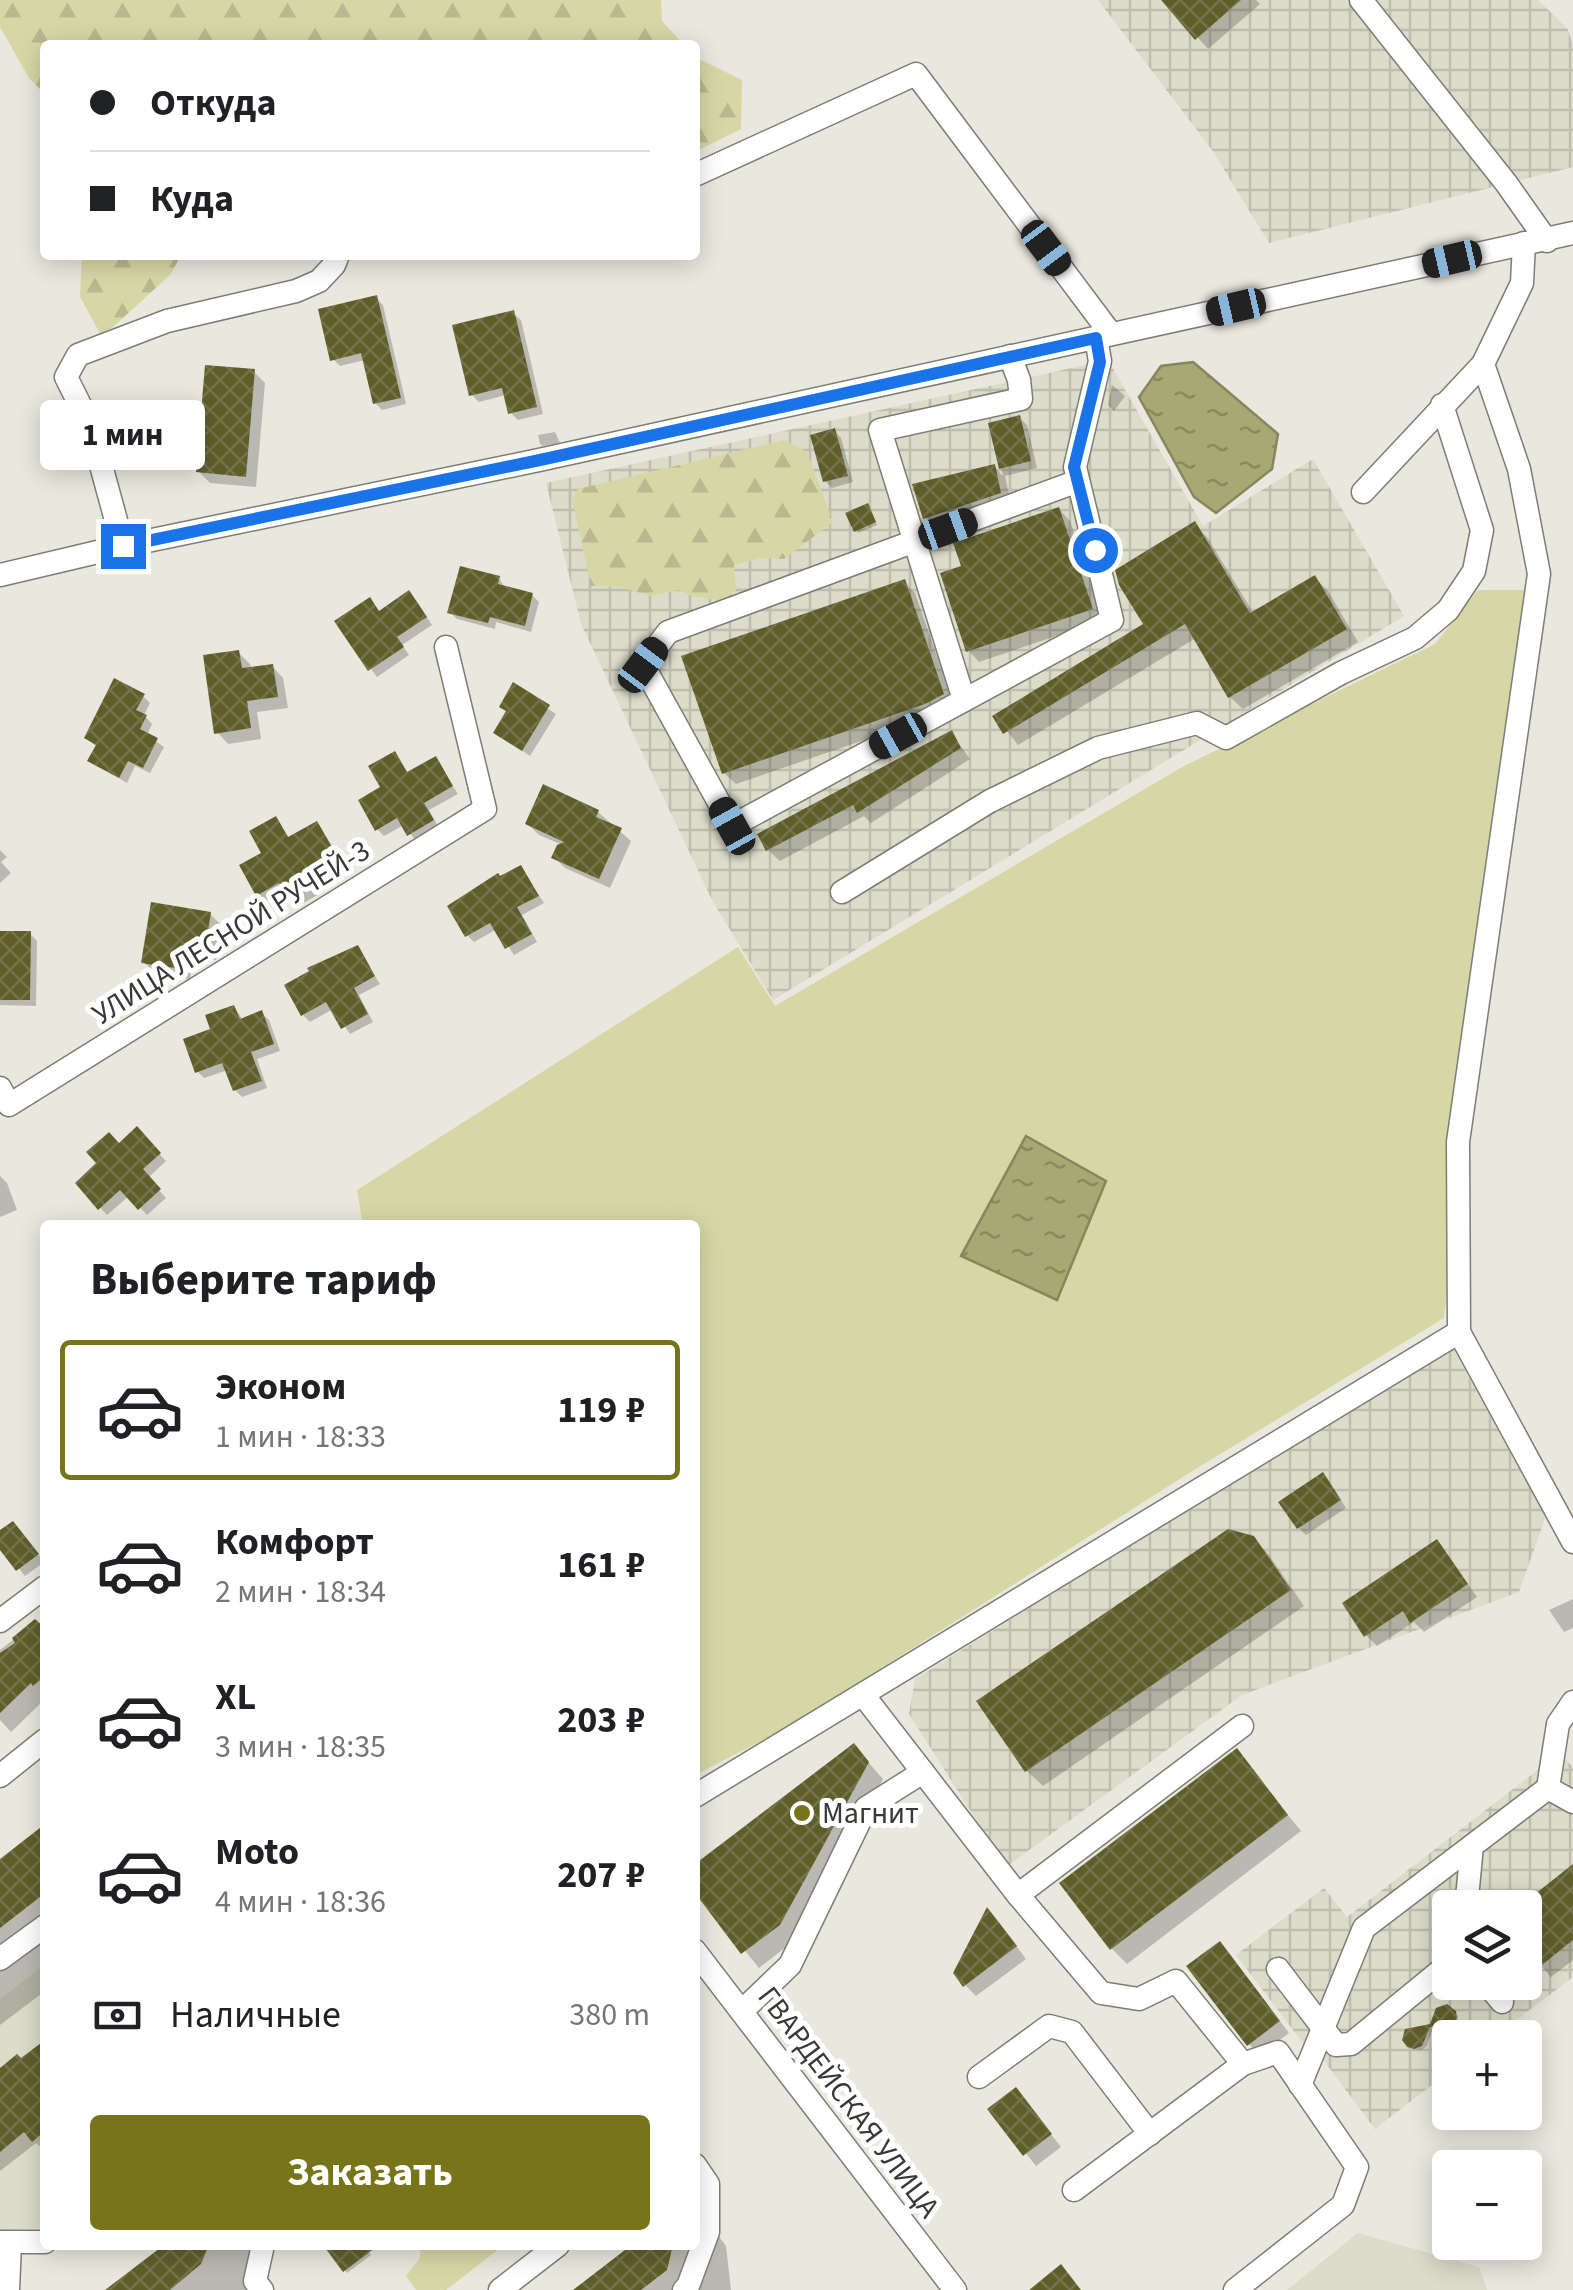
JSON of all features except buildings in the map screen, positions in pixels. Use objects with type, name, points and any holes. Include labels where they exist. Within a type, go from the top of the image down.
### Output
[{"type":"street","points":[[1361,0],[1506,183],[1536,242],[1522,283],[1483,364],[1363,492]]},
{"type":"street","points":[[700,174],[916,74],[1104,336],[1074,467],[1078,481],[1112,620],[732,826],[643,665],[668,632],[1078,481]]},
{"type":"street","points":[[0,576],[123,546],[540,460],[1573,232]]},
{"type":"street","points":[[123,546],[90,425],[66,377],[78,355],[167,320],[296,291],[318,281],[336,260]]},
{"type":"street","points":[[964,700],[880,430],[1020,399],[1019,380],[1010,356]]},
{"type":"street","points":[[1483,364],[1519,469],[1539,574],[1458,1142],[1459,1332],[1573,1542]]},
{"type":"street","points":[[842,892],[990,801],[1098,748],[1197,724],[1226,738],[1341,673],[1416,638],[1448,610],[1474,571],[1482,530],[1442,405]]},
{"type":"street","name":"УЛИЦА ЛЕСНОЙ РУЧЕЙ-3","points":[[3,1101],[485,809],[446,647]]},
{"type":"street","points":[[700,1793],[1459,1332]]},
{"type":"street","points":[[0,1621],[40,1591]]},
{"type":"street","points":[[864,1696],[1018,1896],[1101,1993],[1139,1999],[1176,1981],[1243,2064]]},
{"type":"street","points":[[1300,2085],[1364,1928],[1548,1788],[1558,1724],[1573,1702]]},
{"type":"street","points":[[1018,1896],[1242,1726]]},
{"type":"street","points":[[0,1776],[40,1744]]},
{"type":"street","points":[[742,2011],[790,1964],[866,1808],[923,1772]]},
{"type":"street","points":[[1548,1788],[1573,1802]]},
{"type":"street","points":[[1468,1890],[1472,1846]]},
{"type":"street","points":[[0,1960],[40,1930]]},
{"type":"street","name":"ГВАРДЕЙСКАЯ УЛИЦА","points":[[700,1957],[955,2290]]},
{"type":"street","points":[[1278,1969],[1336,2045],[1351,2044],[1432,1977]]},
{"type":"street","points":[[980,2077],[1048,2026],[1072,2032],[1150,2134]]},
{"type":"street","points":[[1074,2190],[1243,2064],[1278,2052],[1357,2167],[1343,2205],[1235,2290]]},
{"type":"street","points":[[684,2290],[708,2232],[708,2184],[700,2172]]},
{"type":"street","points":[[8,2290],[5,2243],[40,2242]]},
{"type":"street","points":[[254,2287],[262,2250]]},
{"type":"street","points":[[500,2290],[552,2250]]},
{"type":"shaded area","points":[[1098,0],[1538,0],[1567,28],[1573,44],[1573,167],[1269,243],[1212,150]]},
{"type":"shaded area","points":[[1108,360],[1203,526],[1313,459],[1404,616],[773,1000],[713,902],[581,624],[546,483]]},
{"type":"shaded area","points":[[1451,1345],[1546,1516],[1519,1592],[1242,1695],[1006,1867],[909,1714],[915,1679]]},
{"type":"shaded area","points":[[1561,1752],[1573,1768],[1573,1977],[1516,2020],[1432,2020],[1432,2085],[1375,2129],[1236,1955],[1324,1888],[1347,1917]]},
{"type":"shaded area","points":[[40,1968],[40,2228],[0,2230],[0,1999]]},
{"type":"shaded area","points":[[1358,2233],[1432,2254],[1432,2260],[1454,2260],[1479,2267],[1487,2290],[1287,2290]]},
{"type":"green space","points":[[0,0],[661,0],[662,21],[679,40],[40,40],[40,89],[29,78],[0,27]]},
{"type":"green space","points":[[700,59],[742,80],[741,129],[700,150]]},
{"type":"green space","points":[[82,260],[178,260],[171,274],[102,337],[80,297]]},
{"type":"green space","points":[[785,440],[807,452],[833,522],[784,559],[762,558],[734,565],[736,590],[721,601],[679,590],[650,596],[621,587],[591,586],[572,499],[578,489]]},
{"type":"green space","points":[[1478,590],[1526,590],[1444,1318],[1194,1470],[790,1726],[700,1772],[700,1220],[362,1220],[357,1190],[738,947],[775,1006],[1184,766],[1435,644]]},
{"type":"green space","points":[[420,2250],[498,2250],[446,2290],[416,2290],[406,2276],[420,2258]]},
{"type":"water","points":[[1193,362],[1278,434],[1272,469],[1216,513],[1194,497],[1139,397],[1161,366]]},
{"type":"water","points":[[1026,1136],[1106,1181],[1057,1300],[961,1256]]},
{"type":"place","name":"Магнит","points":[[802,1813]]},
{"type":"route","points":[[123,546],[540,460],[1096,338],[1100,362],[1074,467],[1095,550]]}]
